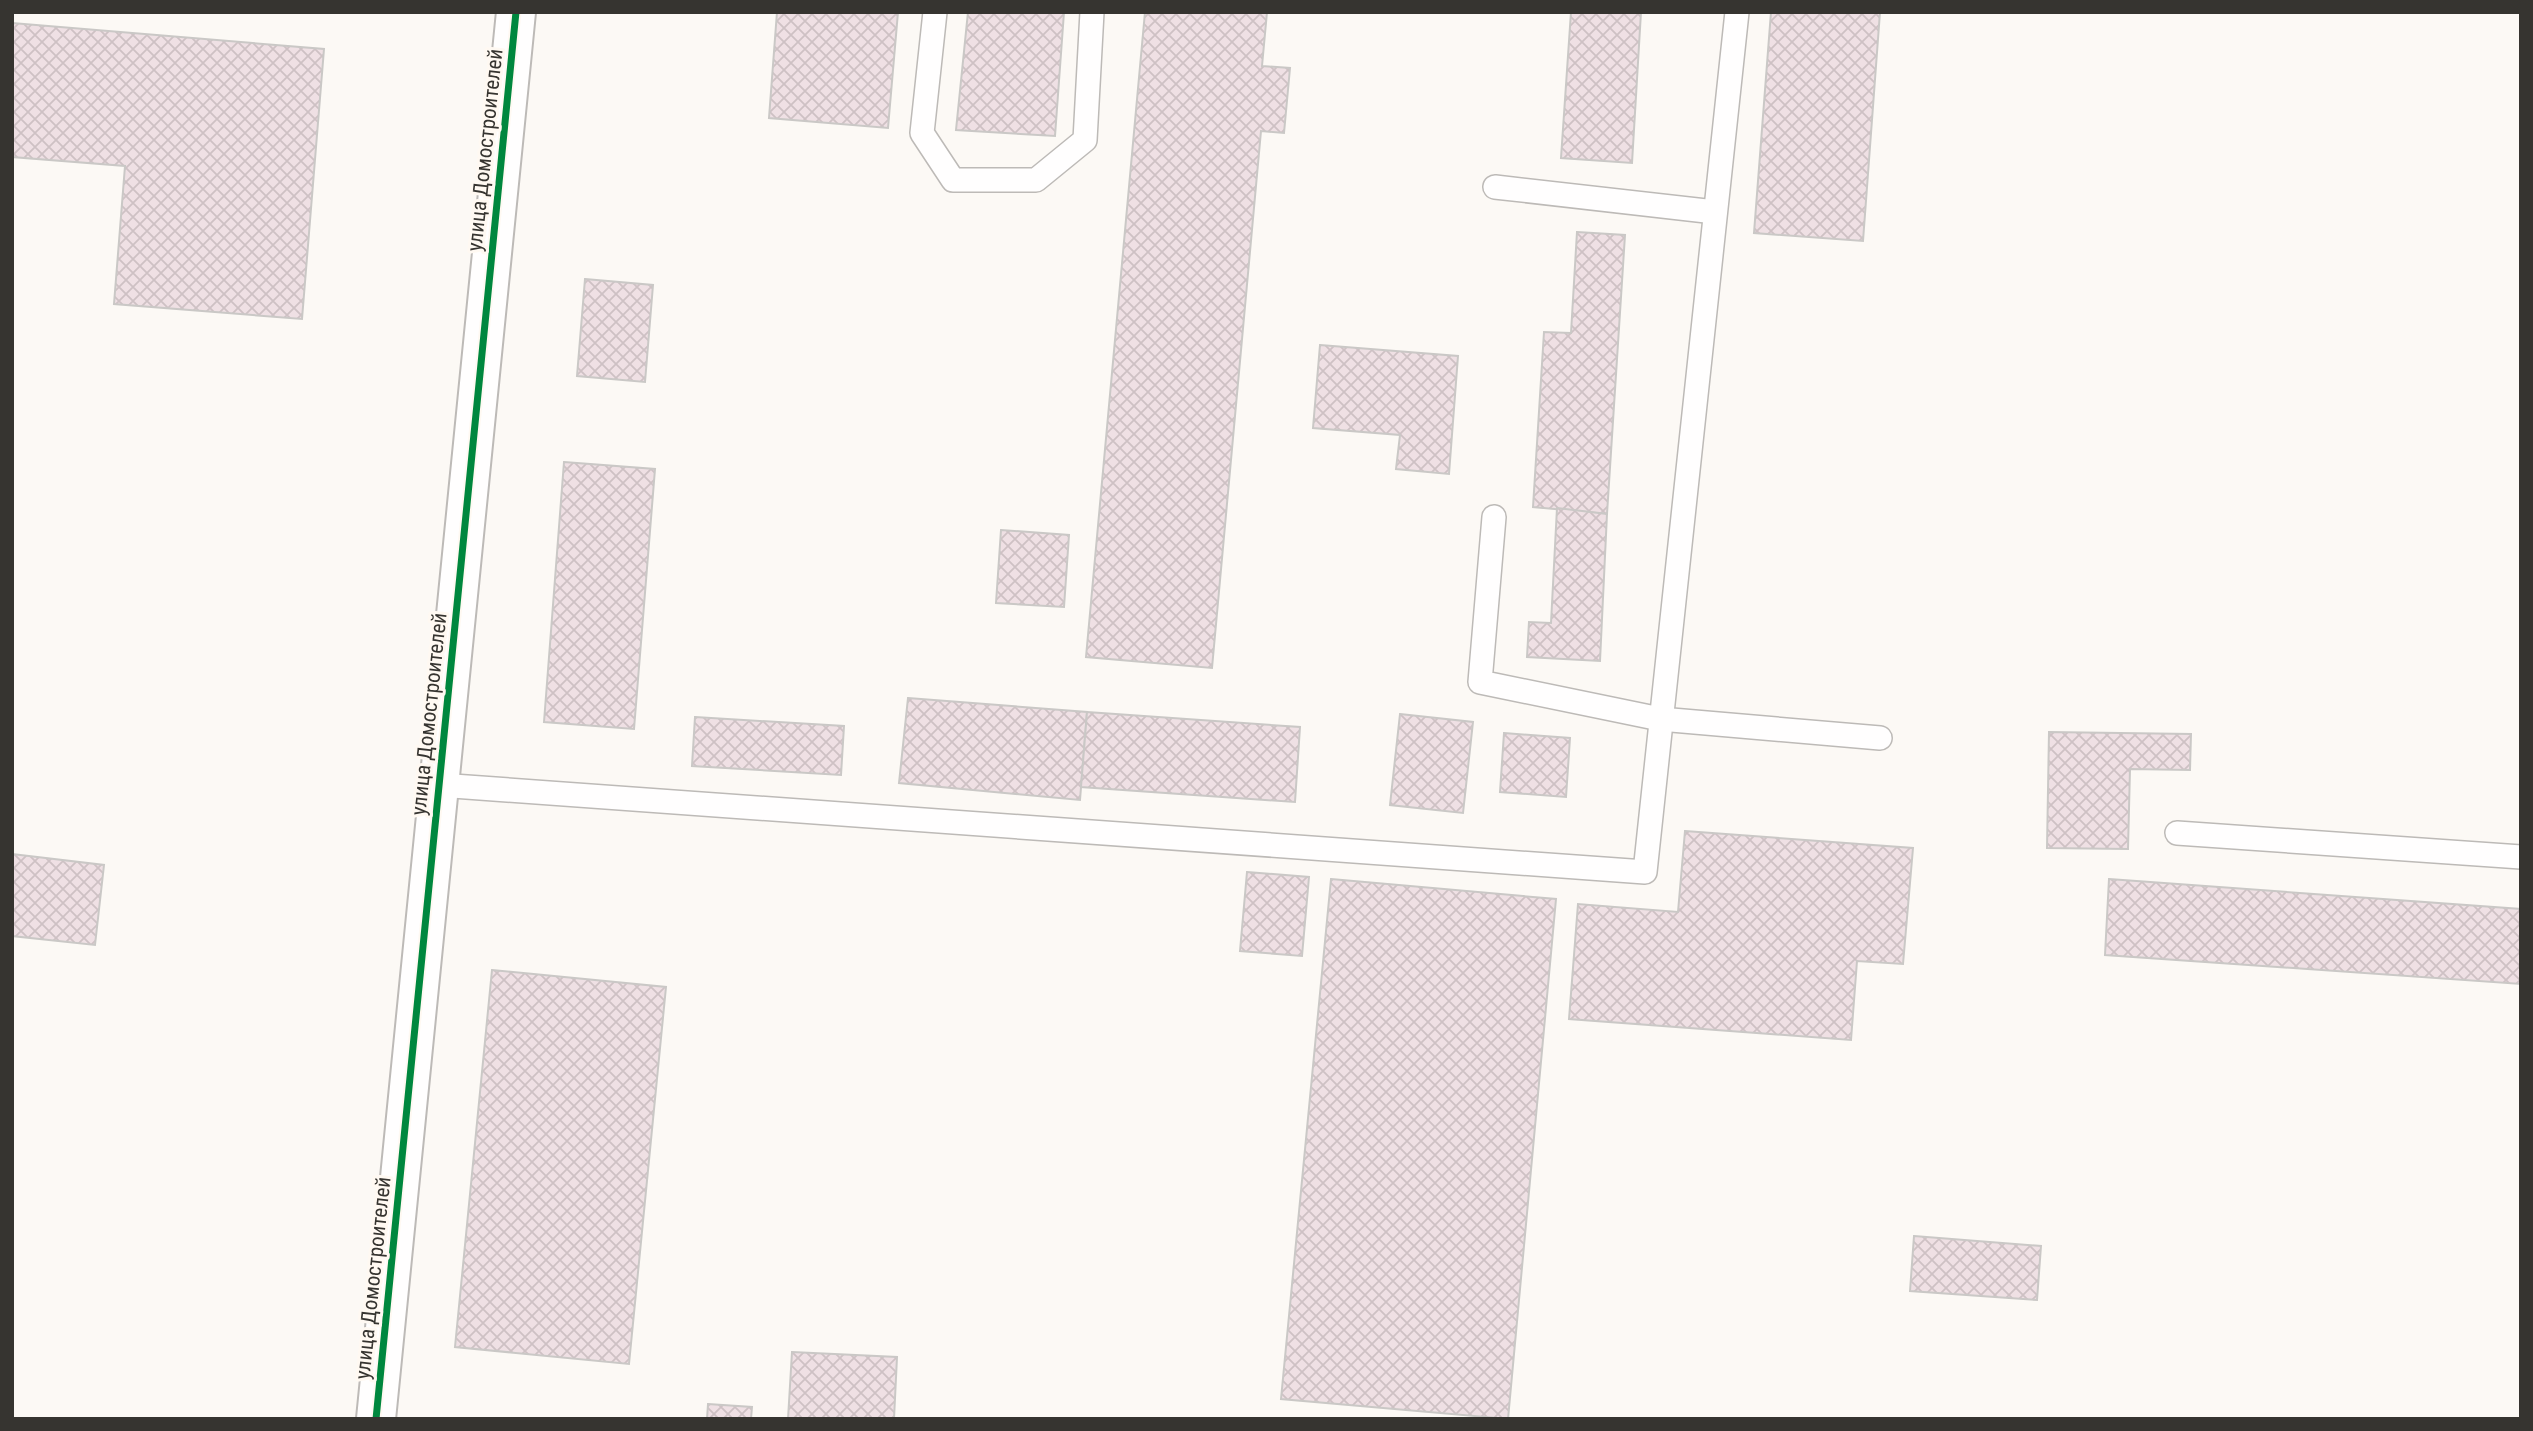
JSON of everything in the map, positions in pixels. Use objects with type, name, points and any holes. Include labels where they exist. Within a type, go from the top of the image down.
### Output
[{"type":"street","name":"улица Домостроителей","points":[[376,1419],[516,12]]},
{"type":"lane","points":[[935,12],[922,133],[953,180],[1036,180],[1085,139],[1092,12]]},
{"type":"lane","points":[[439,785],[1645,872],[1737,12]]},
{"type":"lane","points":[[1495,187],[1716,212]]},
{"type":"lane","points":[[1494,517],[1480,682],[1660,719],[1880,738]]},
{"type":"lane","points":[[2177,833],[2521,857]]},
{"type":"building","points":[[777,12],[898,12],[888,128],[769,118]]},
{"type":"building","points":[[968,12],[1064,12],[1055,136],[956,130]]},
{"type":"building","points":[[1145,12],[1267,12],[1262,66],[1290,68],[1284,133],[1261,131],[1212,668],[1086,657]]},
{"type":"building","points":[[1571,12],[1641,12],[1632,163],[1561,158]]},
{"type":"building","points":[[1771,12],[1880,12],[1863,241],[1754,233]]},
{"type":"building","points":[[12,23],[324,49],[302,319],[114,304],[125,166],[12,157]]},
{"type":"building","points":[[1577,232],[1625,235],[1607,514],[1533,507],[1544,332],[1571,333]]},
{"type":"building","points":[[585,279],[653,285],[645,382],[577,376]]},
{"type":"building","points":[[1320,345],[1458,356],[1449,474],[1396,469],[1400,435],[1313,428]]},
{"type":"building","points":[[564,462],[655,469],[634,729],[544,722]]},
{"type":"building","points":[[1557,508],[1607,514],[1600,661],[1527,657],[1529,622],[1551,623]]},
{"type":"building","points":[[1001,530],[1069,535],[1064,607],[996,603]]},
{"type":"building","points":[[908,698],[1087,712],[1080,800],[899,783]]},
{"type":"building","points":[[1087,712],[1300,727],[1295,802],[1081,787]]},
{"type":"building","points":[[1400,714],[1473,722],[1463,813],[1390,805]]},
{"type":"building","points":[[695,717],[844,726],[841,775],[692,766]]},
{"type":"building","points":[[2049,732],[2191,734],[2190,770],[2130,769],[2128,849],[2047,848]]},
{"type":"building","points":[[1504,733],[1570,738],[1566,797],[1500,792]]},
{"type":"building","points":[[1685,831],[1913,848],[1903,964],[1857,961],[1851,1040],[1569,1019],[1578,904],[1678,912]]},
{"type":"building","points":[[12,854],[104,865],[95,945],[12,936]]},
{"type":"building","points":[[1247,872],[1309,877],[1302,956],[1240,951]]},
{"type":"building","points":[[1331,879],[1556,899],[1508,1419],[1281,1399]]},
{"type":"building","points":[[2109,879],[2521,909],[2521,984],[2105,955]]},
{"type":"building","points":[[492,970],[666,987],[629,1364],[455,1347]]},
{"type":"building","points":[[1914,1236],[2041,1246],[2037,1300],[1910,1291]]},
{"type":"building","points":[[792,1352],[897,1357],[894,1419],[788,1419]]},
{"type":"building","points":[[708,1404],[752,1407],[751,1419],[707,1419]]},
{"type":"cycle path","points":[[376,1419],[516,12]]}]
